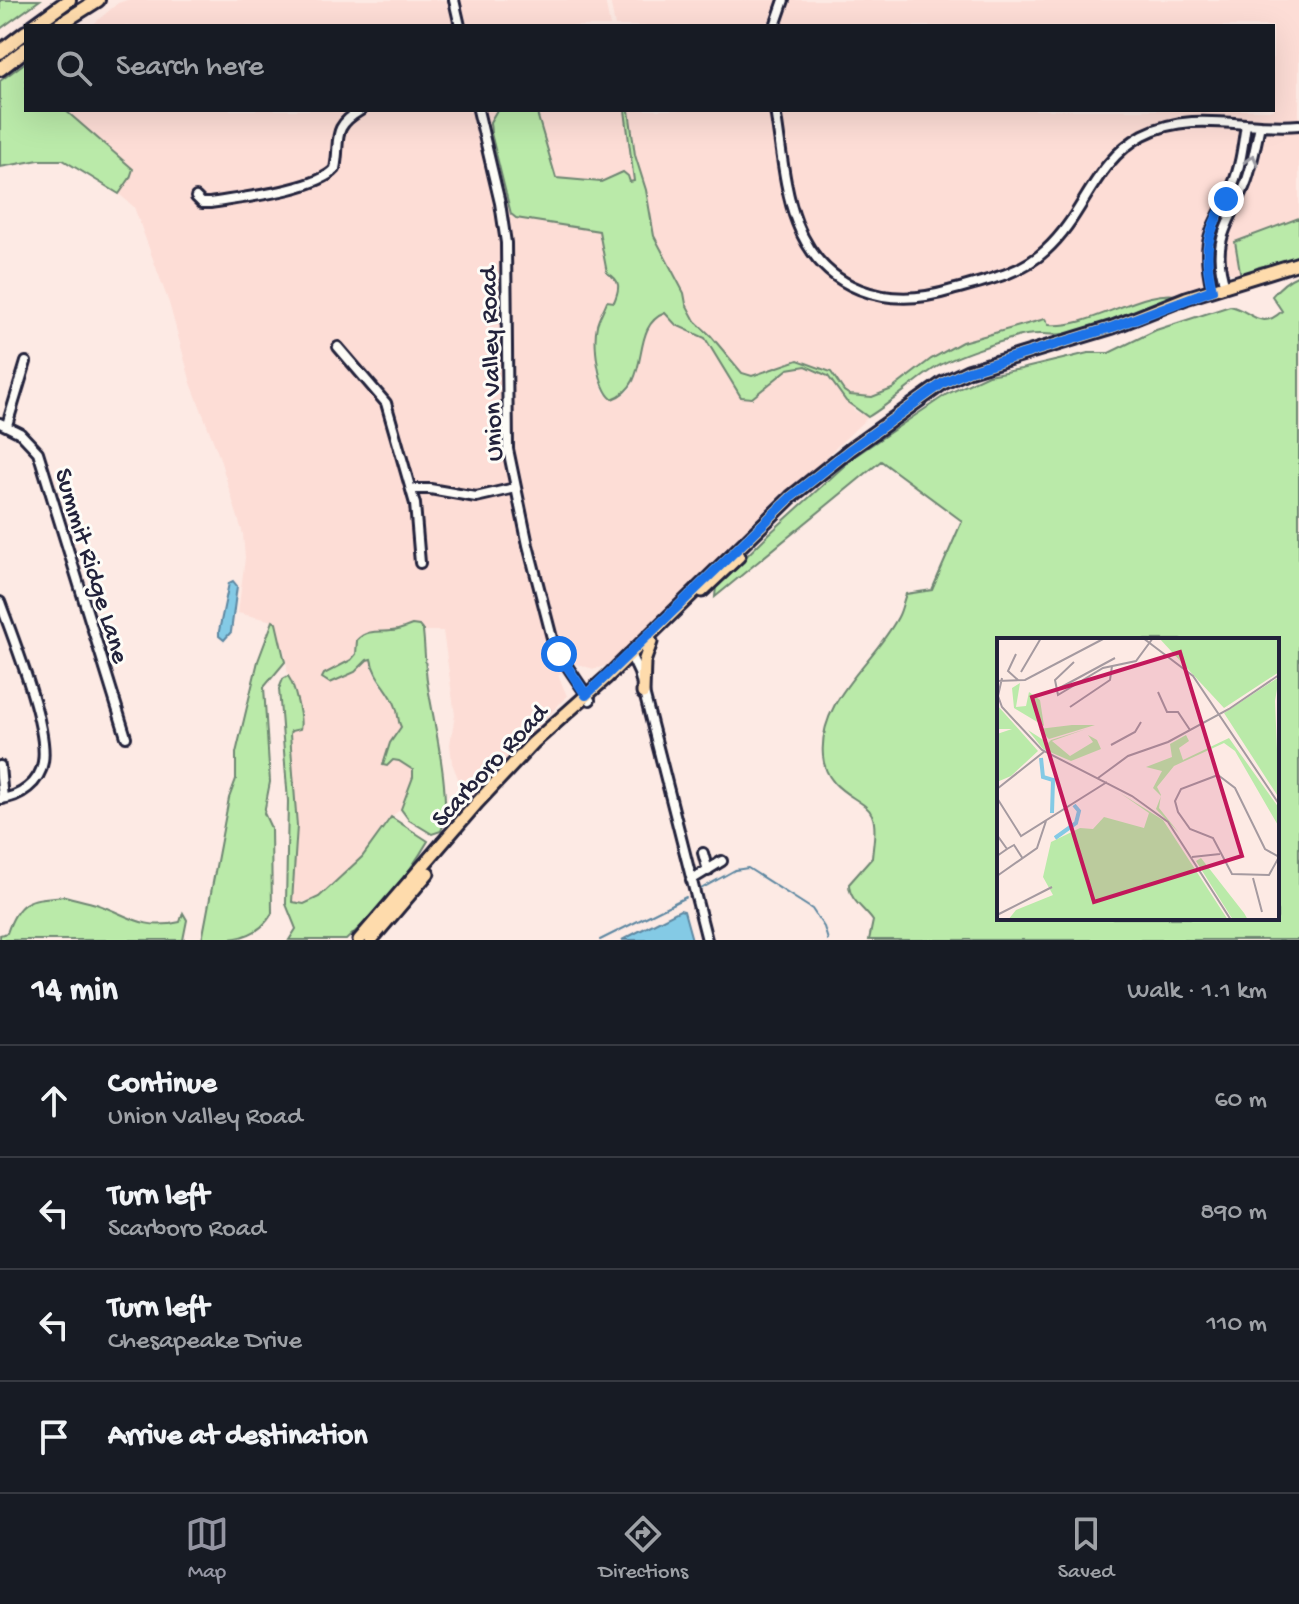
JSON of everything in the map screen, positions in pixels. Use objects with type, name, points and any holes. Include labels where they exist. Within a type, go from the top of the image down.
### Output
[{"type":"highway","points":[[36,24],[69,0]]},
{"type":"highway","points":[[60,24],[98,0]]},
{"type":"highway","points":[[0,52],[24,34]]},
{"type":"highway","points":[[0,69],[24,51]]},
{"type":"main road","name":"Scarboro Road","points":[[365,940],[505,772],[632,657],[791,497],[943,383],[968,371],[1113,327],[1212,290],[1299,263]]},
{"type":"main road","name":"Scarboro Road","points":[[632,657],[873,435]]},
{"type":"main road","points":[[643,693],[644,662],[651,642]]},
{"type":"main road","name":"Scarboro Road","points":[[365,940],[505,781],[588,697]]},
{"type":"street","points":[[454,0],[460,24]]},
{"type":"street","points":[[776,24],[784,0]]},
{"type":"street","points":[[196,197],[202,203],[210,203],[279,191],[325,178],[335,169],[337,135],[341,125],[358,112]]},
{"type":"street","name":"Union Valley Road","points":[[478,112],[506,243],[507,414],[515,488],[552,638],[588,697]]},
{"type":"street","points":[[775,112],[793,211],[806,243],[828,269],[846,283],[870,294],[896,299],[929,297],[1027,265],[1046,251],[1064,231],[1097,176],[1127,146],[1143,135],[1201,120],[1299,125]]},
{"type":"street","points":[[1212,290],[1206,257],[1209,232],[1237,172],[1246,124]]},
{"type":"street","points":[[1225,286],[1219,265],[1219,243],[1246,180],[1260,125]]},
{"type":"street","points":[[338,347],[386,403],[412,489],[420,563]]},
{"type":"street","points":[[3,424],[26,362]]},
{"type":"street","name":"Summit Ridge Lane","points":[[3,424],[20,433],[38,452],[126,737]]},
{"type":"street","points":[[412,489],[476,497],[515,488]]},
{"type":"street","points":[[0,602],[24,670],[44,744],[43,765],[34,784],[13,797],[2,799],[0,766]]},
{"type":"street","points":[[632,657],[707,940]]},
{"type":"street","points":[[703,853],[708,871]]},
{"type":"street","points":[[691,880],[722,861]]},
{"type":"shaded area","points":[[127,0],[605,0],[610,24],[93,24],[118,3]]},
{"type":"shaded area","points":[[610,0],[1299,0],[1299,218],[1235,242],[1241,277],[1229,272],[1216,278],[1205,278],[1199,289],[1182,296],[1172,294],[1151,298],[1087,321],[1052,326],[1044,319],[962,342],[931,359],[882,395],[850,395],[831,372],[799,360],[752,376],[742,373],[695,321],[654,236],[635,155],[629,112],[1275,112],[1275,24],[615,24]]},
{"type":"shaded area","points":[[67,112],[496,112],[490,122],[491,133],[511,214],[516,218],[599,230],[605,266],[618,283],[614,302],[607,302],[596,330],[597,371],[604,393],[612,399],[632,387],[648,326],[656,317],[666,313],[670,320],[705,338],[737,392],[767,386],[788,369],[806,366],[828,376],[855,411],[868,417],[826,457],[822,469],[758,520],[747,535],[617,663],[594,669],[572,663],[558,675],[567,696],[467,801],[452,763],[450,744],[455,715],[443,631],[423,631],[418,626],[407,626],[357,649],[351,660],[324,674],[323,681],[330,683],[355,672],[371,659],[373,672],[397,708],[401,727],[390,743],[383,763],[399,761],[413,770],[413,777],[401,809],[387,820],[362,857],[319,897],[297,904],[292,902],[297,826],[290,734],[301,712],[273,621],[238,613],[245,558],[243,534],[219,456],[191,383],[169,303],[134,207],[119,194],[133,169]]},
{"type":"shaded area","points":[[537,112],[625,112],[634,181],[629,183],[615,174],[601,182],[556,178]]},
{"type":"green space","points":[[0,0],[40,0],[0,29]]},
{"type":"green space","points":[[24,63],[24,112],[67,112],[133,169],[119,194],[63,160],[39,160],[0,167],[0,81]]},
{"type":"green space","points":[[496,112],[537,112],[556,178],[601,182],[623,172],[630,182],[634,181],[625,112],[629,112],[635,155],[646,190],[654,236],[695,321],[742,373],[752,376],[798,360],[831,372],[850,395],[872,397],[892,389],[931,359],[962,342],[1045,319],[1049,325],[1066,324],[1151,297],[1182,296],[1091,329],[1066,334],[1024,335],[961,355],[932,370],[868,417],[846,401],[828,376],[806,366],[788,369],[752,398],[741,397],[705,338],[676,325],[665,313],[654,320],[647,330],[633,381],[625,392],[612,399],[600,375],[596,333],[607,301],[614,302],[618,285],[607,273],[599,231],[516,218],[511,214],[490,122]]},
{"type":"green space","points":[[1299,218],[1299,257],[1259,267],[1241,277],[1235,242]]},
{"type":"green space","points":[[1299,275],[1299,940],[869,940],[873,921],[854,899],[849,884],[872,858],[872,815],[831,779],[823,756],[824,736],[838,699],[888,634],[906,594],[932,590],[962,521],[881,461],[715,597],[716,586],[855,456],[947,394],[988,375],[1088,353],[1109,353],[1156,330],[1230,306],[1261,320],[1268,320],[1282,311],[1272,296]]},
{"type":"green space","points":[[273,621],[285,662],[264,687],[270,782],[264,813],[271,828],[272,913],[259,929],[242,937],[202,940],[229,798],[236,779],[236,753],[258,661]]},
{"type":"green space","points":[[419,626],[423,631],[427,681],[444,781],[444,818],[441,831],[432,834],[409,820],[401,809],[413,770],[393,760],[387,766],[383,765],[390,743],[401,727],[397,710],[371,659],[355,672],[330,683],[322,678],[351,660],[356,654],[357,640],[362,636]]},
{"type":"green space","points":[[288,676],[301,724],[300,729],[290,734],[297,826],[292,902],[304,904],[319,897],[362,857],[391,817],[428,841],[391,894],[346,940],[289,940],[296,929],[286,904],[288,801],[279,689],[283,679]]},
{"type":"green space","points":[[65,896],[155,925],[180,922],[183,913],[187,920],[183,940],[0,940],[0,935],[7,933],[22,906],[35,900]]},
{"type":"water","points":[[233,581],[237,586],[231,632],[224,640],[219,636],[219,631],[229,583]]},
{"type":"water","points":[[680,910],[684,911],[692,940],[622,940]]},
{"type":"waterway","points":[[699,890],[735,870],[748,868],[812,909],[824,927],[828,940]]},
{"type":"waterway","points":[[600,940],[686,897]]},
{"type":"route","points":[[559,654],[586,695],[791,497],[943,383],[968,371],[1113,327],[1212,290],[1207,271],[1208,238],[1226,199]]}]
